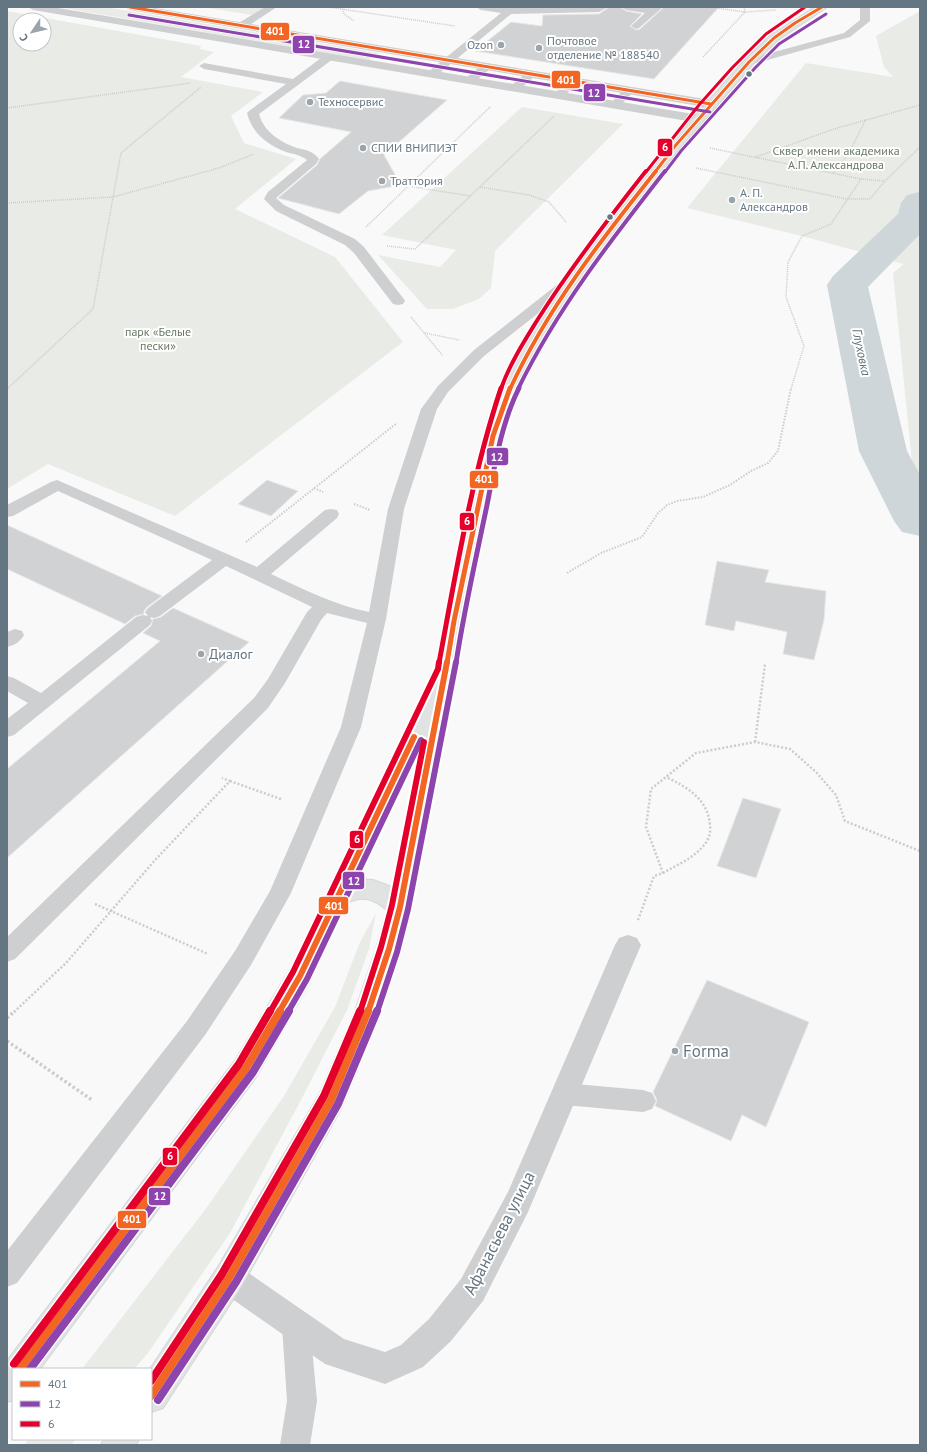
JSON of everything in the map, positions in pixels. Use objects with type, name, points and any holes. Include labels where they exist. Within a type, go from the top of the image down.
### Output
[{"type":"main road","points":[[152,1394],[229,1278],[331,1100],[367,1014],[389,949],[400,907],[446,671],[454,621],[492,436],[505,399],[518,371],[538,333],[573,279],[616,220],[675,146],[749,62],[774,38],[795,23],[822,7]]},
{"type":"main road","points":[[21,1368],[246,1068],[300,976],[446,671]]},
{"type":"main road","points":[[338,896],[353,889],[372,890],[387,896],[400,907]]},
{"type":"street","points":[[34,7],[699,119]]},
{"type":"street","points":[[130,7],[711,104]]},
{"type":"street","points":[[241,26],[272,7]]},
{"type":"street","name":"Афанасьева улица","points":[[229,1278],[336,1353],[385,1368],[412,1356],[440,1330],[472,1290],[518,1202],[628,945]]},
{"type":"lane","points":[[481,7],[509,11],[599,9],[603,7]]},
{"type":"lane","points":[[626,7],[655,9]]},
{"type":"lane","points":[[749,62],[847,35],[865,21],[865,7]]},
{"type":"lane","points":[[636,26],[655,9]]},
{"type":"lane","points":[[432,74],[509,11]]},
{"type":"lane","points":[[329,57],[293,82],[253,113],[254,120],[261,131],[279,144],[308,154],[313,159],[312,162],[272,195],[270,199],[280,208],[350,242],[359,250],[398,301]]},
{"type":"lane","points":[[204,66],[293,82]]},
{"type":"lane","points":[[470,80],[486,67]]},
{"type":"lane","points":[[515,88],[531,74]]},
{"type":"lane","points":[[559,95],[573,82]]},
{"type":"lane","points":[[615,105],[628,91]]},
{"type":"lane","points":[[7,1273],[196,1028],[243,958],[280,893],[352,727],[377,619],[396,509],[429,409],[443,389],[479,353],[573,279]]},
{"type":"lane","points":[[7,512],[57,485],[260,574],[324,606],[349,614],[377,619]]},
{"type":"lane","points":[[260,574],[331,514]]},
{"type":"lane","points":[[7,730],[148,617],[225,559]]},
{"type":"lane","points":[[7,952],[261,703],[275,683],[314,616],[324,606]]},
{"type":"lane","points":[[7,683],[42,702]]},
{"type":"lane","points":[[564,1094],[643,1102]]},
{"type":"lane","points":[[295,1445],[302,1400],[296,1326]]},
{"type":"path","points":[[328,7],[486,31]]},
{"type":"path","points":[[709,7],[745,12],[778,10]]},
{"type":"path","points":[[744,7],[745,12]]},
{"type":"path","points":[[342,8],[344,14],[354,21]]},
{"type":"path","points":[[703,57],[745,12]]},
{"type":"path","points":[[611,68],[620,54]]},
{"type":"path","points":[[7,108],[59,102],[193,82]]},
{"type":"path","points":[[7,389],[92,309],[121,153],[203,85]]},
{"type":"path","points":[[371,222],[492,105]]},
{"type":"path","points":[[756,157],[834,128],[920,105]]},
{"type":"path","points":[[350,242],[415,249],[555,116]]},
{"type":"path","points":[[833,173],[849,152],[866,119]]},
{"type":"path","points":[[7,203],[113,197],[219,168],[279,144]]},
{"type":"path","points":[[696,168],[847,199],[870,199],[885,181],[920,147]]},
{"type":"path","points":[[710,148],[861,179],[885,181]]},
{"type":"path","points":[[568,573],[601,553],[642,537],[658,513],[667,505],[677,501],[703,497],[730,485],[750,471],[768,463],[778,451],[789,394],[804,346],[786,297],[788,262],[802,236],[831,224],[861,179]]},
{"type":"path","points":[[408,186],[470,196]]},
{"type":"path","points":[[480,187],[529,196],[549,202],[566,222]]},
{"type":"path","points":[[398,301],[446,360]]},
{"type":"path","points":[[424,333],[465,341]]},
{"type":"path","points":[[225,559],[401,419]]},
{"type":"path","points":[[755,742],[765,664]]},
{"type":"path","points":[[663,873],[646,827],[651,789],[696,753],[755,742],[790,749],[816,772],[836,795],[845,821],[920,851]]},
{"type":"path","points":[[220,777],[281,799]]},
{"type":"path","points":[[628,945],[654,876],[663,873],[686,860],[704,846],[711,830],[710,814],[700,798],[684,785],[666,777]]},
{"type":"path","points":[[7,1018],[66,963],[156,859],[230,781]]},
{"type":"path","points":[[99,906],[208,954]]},
{"type":"path","points":[[7,1041],[92,1100]]},
{"type":"green space","points":[[58,7],[105,7],[379,53],[369,60]]},
{"type":"green space","points":[[202,7],[267,7],[253,15]]},
{"type":"green space","name":"парк «Белые пески»","points":[[7,11],[13,12],[12,52],[52,52],[52,19],[201,46],[200,49],[214,52],[181,77],[263,92],[231,116],[244,143],[296,159],[235,209],[335,257],[403,342],[175,516],[48,464],[7,489]]},
{"type":"green space","name":"Сквер имени академика А.П. Александрова","points":[[920,11],[920,543],[893,273],[904,264],[802,236],[687,208],[806,63],[893,77],[884,67],[876,36]]},
{"type":"green space","points":[[522,107],[623,124],[495,251],[491,288],[479,299],[453,309],[427,309],[378,255],[440,267],[456,250],[382,235]]},
{"type":"green space","points":[[376,913],[369,949],[347,1010],[230,1233],[148,1353],[135,1368],[83,1368],[205,1210],[284,1096],[335,1007],[360,942]]},
{"type":"green space","points":[[28,1440],[75,1440],[71,1445],[24,1445]]},
{"type":"building","points":[[609,7],[620,7],[626,11],[642,14],[630,26],[636,30],[640,29],[664,7],[719,7],[654,79],[475,51],[511,22],[542,26],[543,15],[599,14]]},
{"type":"building","name":"СПИИ ВНИПИЭТ","points":[[340,81],[447,100],[384,155],[401,185],[368,191],[339,214],[278,198],[317,165],[320,159],[351,132],[279,118],[303,95],[326,93]]},
{"type":"building","points":[[267,480],[298,491],[271,516],[238,504]]},
{"type":"building","points":[[7,525],[162,596],[147,607],[144,614],[135,616],[125,624],[7,569]]},
{"type":"building","points":[[717,561],[769,570],[765,582],[826,591],[824,620],[814,660],[783,654],[787,632],[736,621],[734,631],[705,625]]},
{"type":"building","points":[[173,608],[249,642],[7,858],[7,769],[160,641],[143,633],[151,626],[153,619],[161,617]]},
{"type":"building","points":[[743,798],[781,809],[756,878],[717,866]]},
{"type":"building","points":[[707,980],[809,1022],[766,1127],[742,1115],[731,1141],[655,1106],[657,1100],[653,1092]]},
{"type":"waterway","name":"Глуховка","points":[[920,203],[915,218],[847,285],[883,451],[920,521]]},
{"type":"transit line","name":"401","points":[[130,7],[711,104]]},
{"type":"transit line","name":"6","points":[[14,1364],[239,1064],[293,972],[438,669],[456,572],[488,427],[502,385],[526,338],[557,289],[602,226],[699,105],[732,68],[766,34],[805,7]]},
{"type":"transit line","name":"401","points":[[152,1394],[229,1278],[331,1100],[367,1014],[389,949],[400,907],[446,671],[454,621],[493,436],[505,399],[518,371],[538,333],[573,279],[612,226],[675,146],[749,62],[774,38],[795,23],[822,7]]},
{"type":"transit line","name":"12","points":[[158,1400],[236,1282],[338,1104],[375,1017],[397,952],[408,909],[454,673],[462,622],[501,438],[512,402],[525,375],[545,337],[580,284],[618,231],[681,151],[755,68],[779,44],[826,14]]},
{"type":"transit line","name":"12","points":[[129,15],[710,112]]},
{"type":"transit line","name":"401","points":[[21,1368],[246,1068],[300,976],[414,737]]},
{"type":"transit line","name":"12","points":[[31,1368],[253,1072],[307,979],[421,740]]},
{"type":"transit line","name":"6","points":[[152,1379],[222,1274],[324,1096],[360,1011],[381,947],[392,905],[424,742]]},
{"type":"place","name":"Ozon","points":[[501,45]]},
{"type":"place","name":"Почтовое отделение № 188540","points":[[539,48]]},
{"type":"place","name":"Техносервис","points":[[310,102]]},
{"type":"place","name":"СПИИ ВНИПИЭТ","points":[[363,148]]},
{"type":"place","name":"Траттория","points":[[382,181]]},
{"type":"place","name":"А. П. Александров","points":[[732,200]]},
{"type":"place","name":"Диалог","points":[[201,654]]},
{"type":"place","name":"Forma","points":[[675,1051]]}]
